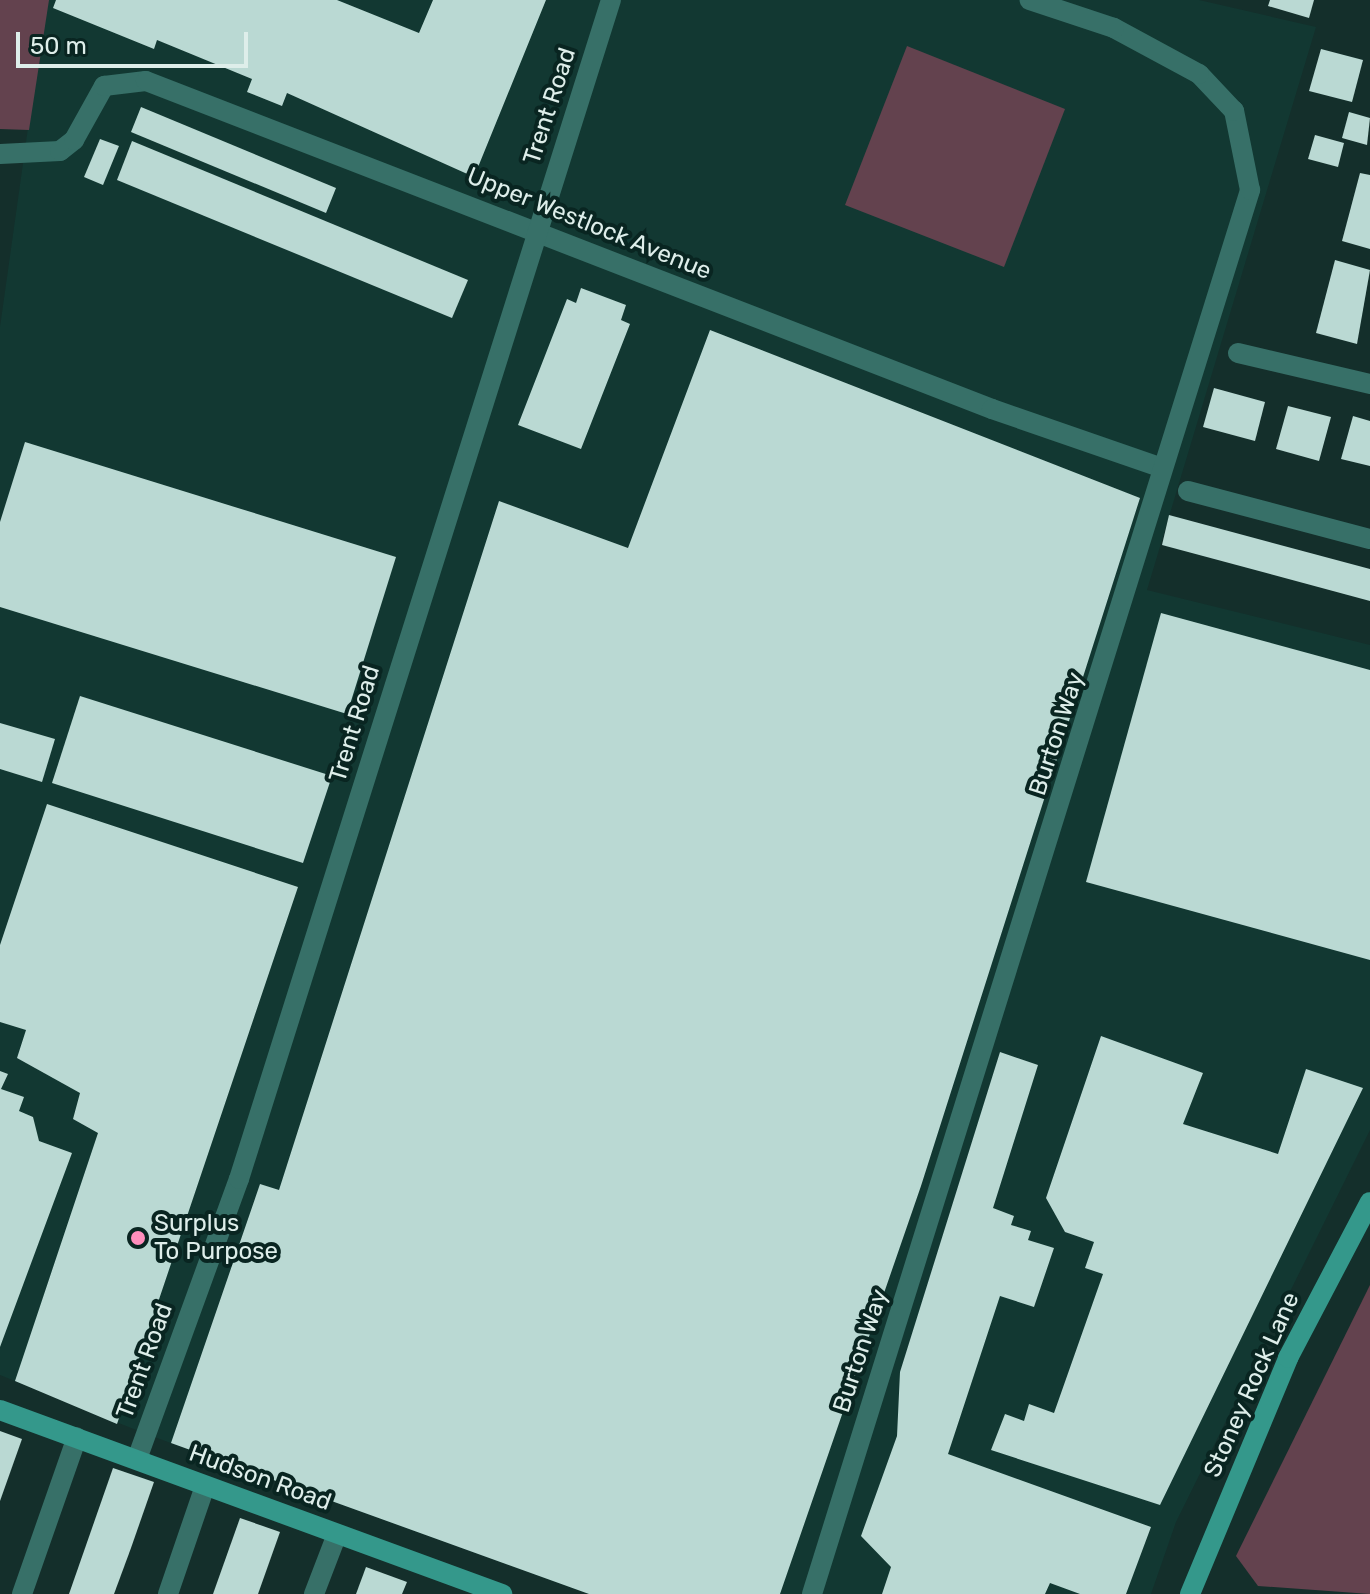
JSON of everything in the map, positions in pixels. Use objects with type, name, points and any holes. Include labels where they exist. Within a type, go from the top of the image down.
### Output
[{"type":"street","name":"Trent Road","points":[[137,1459],[239,1179],[611,0]]},
{"type":"street","name":"Burton Way","points":[[812,1594],[1162,468],[1245,217],[1250,190],[1243,136],[1234,111],[1199,74],[1114,28],[1030,0]]},
{"type":"street","name":"Upper Westlock Avenue","points":[[0,154],[60,151],[74,140],[90,100],[104,86],[146,81],[977,403],[1162,468]]},
{"type":"street","points":[[1238,353],[1370,384]]},
{"type":"street","points":[[1188,491],[1370,539]]},
{"type":"street","name":"Stoney Rock Lane","points":[[1190,1594],[1288,1358],[1370,1202]]},
{"type":"street","name":"Hudson Road","points":[[0,1410],[337,1534],[460,1587],[502,1594]]},
{"type":"street","points":[[22,1594],[77,1437]]},
{"type":"street","points":[[168,1594],[205,1486]]},
{"type":"street","points":[[314,1594],[337,1534]]},
{"type":"shaded area","points":[[0,0],[49,0],[29,130],[0,129]]},
{"type":"shaded area","points":[[46,0],[1199,0],[1316,27],[1147,590],[1370,645],[1370,1130],[1176,1522],[1151,1594],[589,1594],[146,1434],[0,1375],[0,327]]},
{"type":"shaded area","points":[[907,46],[1065,109],[1004,267],[845,205]]},
{"type":"shaded area","points":[[1370,1285],[1370,1594],[1258,1586],[1236,1556]]},
{"type":"building","points":[[56,0],[337,0],[419,33],[433,0],[546,0],[474,177],[287,93],[282,106],[247,92],[252,79],[157,40],[154,49],[53,8]]},
{"type":"building","points":[[1270,0],[1314,0],[1309,18],[1268,6]]},
{"type":"building","points":[[1321,49],[1363,60],[1352,102],[1309,91]]},
{"type":"building","points":[[141,107],[336,188],[326,213],[131,132]]},
{"type":"building","points":[[1349,112],[1370,118],[1367,145],[1342,138]]},
{"type":"building","points":[[1315,135],[1344,143],[1338,167],[1308,159]]},
{"type":"building","points":[[100,139],[119,146],[103,185],[84,177]]},
{"type":"building","points":[[132,141],[468,280],[452,318],[117,180]]},
{"type":"building","points":[[1360,173],[1370,175],[1370,249],[1342,241]]},
{"type":"building","points":[[1335,260],[1370,270],[1357,344],[1316,333]]},
{"type":"building","points":[[581,288],[626,305],[621,320],[630,324],[581,449],[518,425],[567,299],[576,303]]},
{"type":"building","points":[[710,330],[1140,498],[921,1186],[780,1594],[589,1594],[171,1443],[260,1184],[279,1190],[499,501],[628,548]]},
{"type":"building","points":[[1214,388],[1265,402],[1255,441],[1203,427]]},
{"type":"building","points":[[1288,406],[1331,417],[1319,461],[1276,449]]},
{"type":"building","points":[[1353,416],[1370,421],[1370,466],[1341,459]]},
{"type":"building","points":[[25,442],[396,557],[347,714],[0,607],[0,522]]},
{"type":"building","points":[[1169,515],[1370,569],[1370,601],[1162,545]]},
{"type":"building","points":[[1161,613],[1370,670],[1370,960],[1086,882]]},
{"type":"building","points":[[80,696],[332,776],[303,863],[52,783]]},
{"type":"building","points":[[0,723],[55,739],[42,782],[0,769]]},
{"type":"building","points":[[47,804],[298,887],[117,1424],[15,1381],[98,1133],[73,1119],[80,1093],[17,1058],[26,1030],[0,1022],[0,945]]},
{"type":"building","points":[[1101,1036],[1203,1073],[1183,1124],[1278,1154],[1306,1069],[1363,1088],[1160,1505],[991,1450],[1005,1414],[1024,1421],[1029,1404],[1054,1413],[1103,1274],[1085,1268],[1094,1242],[1065,1232],[1046,1198]]},
{"type":"building","points":[[1000,1052],[1038,1065],[993,1208],[1014,1216],[1011,1225],[1031,1231],[1028,1240],[1054,1248],[1034,1307],[1000,1296],[948,1454],[1151,1527],[1126,1594],[1080,1594],[1050,1583],[1045,1594],[882,1594],[891,1567],[861,1536],[897,1436],[900,1372]]},
{"type":"building","points":[[0,1071],[8,1074],[1,1089],[24,1097],[19,1111],[33,1117],[39,1141],[72,1153],[0,1347]]},
{"type":"building","points":[[0,1431],[22,1439],[0,1501]]},
{"type":"building","points":[[113,1468],[154,1482],[131,1548],[114,1594],[69,1594]]},
{"type":"building","points":[[240,1518],[280,1532],[258,1594],[213,1594]]},
{"type":"building","points":[[366,1567],[407,1582],[402,1594],[356,1594]]},
{"type":"place","name":"Surplus To Purpose","points":[[138,1238]]}]
